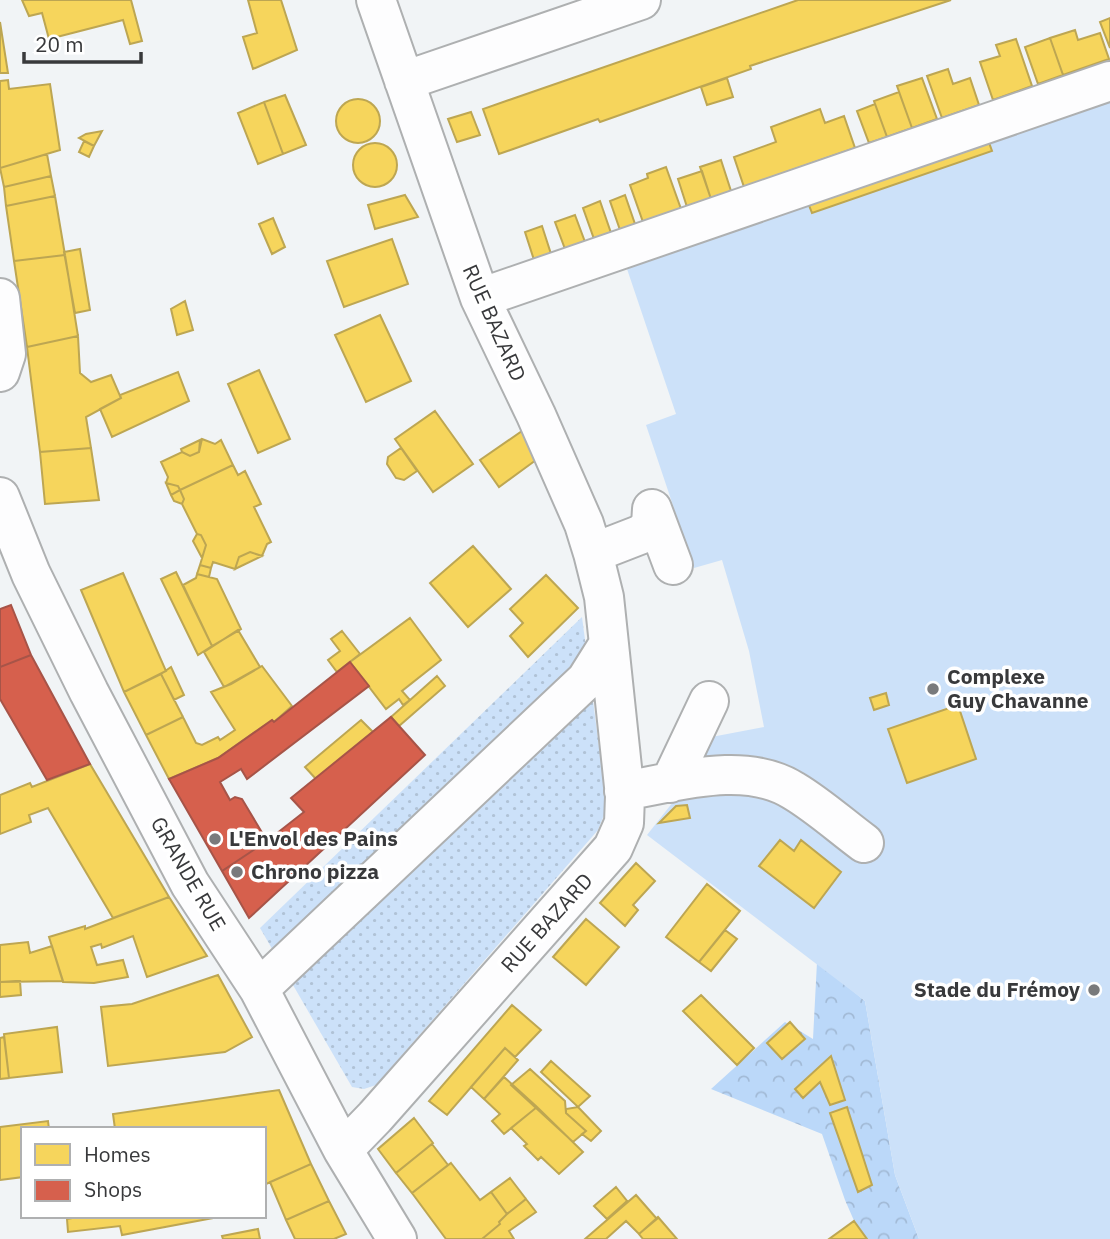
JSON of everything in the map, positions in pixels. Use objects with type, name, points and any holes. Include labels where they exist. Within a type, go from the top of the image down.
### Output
[{"type":"street","points":[[404,81],[642,0]]},
{"type":"street","name":"RUE BAZARD","points":[[342,1150],[375,1117],[613,848],[624,823],[624,791],[604,597],[593,552],[584,524],[536,415],[480,298],[404,81],[388,9]]},
{"type":"street","points":[[480,298],[1110,81]]},
{"type":"street","points":[[0,298],[6,354],[0,372]]},
{"type":"street","name":"GRANDE RUE","points":[[0,497],[15,580],[89,692],[190,884],[259,989],[342,1150],[397,1239]]},
{"type":"street","points":[[593,552],[642,534],[651,525],[652,509],[673,565]]},
{"type":"street","points":[[259,989],[586,680],[608,645]]},
{"type":"street","points":[[670,783],[709,701]]},
{"type":"street","points":[[624,791],[734,775],[764,778],[793,790],[864,843]]},
{"type":"shaded area","name":"Complexe Guy Chavanne","points":[[1110,94],[1110,1239],[919,1239],[895,1175],[865,1001],[647,835],[673,802],[664,746],[764,727],[749,651],[722,560],[694,568],[646,425],[676,414],[626,266]]},
{"type":"shaded area","points":[[582,617],[606,800],[598,830],[376,1085],[364,1089],[352,1087],[260,928]]},
{"type":"green space","points":[[817,962],[865,1001],[895,1175],[919,1239],[862,1239],[822,1134],[711,1089],[785,1022],[813,1039]]},
{"type":"building: Homes","points":[[22,0],[131,0],[142,41],[130,44],[123,20],[49,39],[42,13],[29,16]]},
{"type":"building: Homes","points":[[248,0],[281,0],[297,50],[253,69],[243,37],[257,33]]},
{"type":"building: Homes","points":[[798,0],[951,0],[750,66],[751,69],[600,122],[598,119],[499,154],[483,109]]},
{"type":"building: Homes","points":[[1110,18],[1110,48],[1100,22]]},
{"type":"building: Homes","points":[[0,22],[8,73],[0,73]]},
{"type":"building: Homes","points":[[1075,30],[1078,40],[1100,33],[1109,59],[1063,75],[1050,38]]},
{"type":"building: Homes","points":[[1050,38],[1063,75],[1038,84],[1025,47]]},
{"type":"building: Homes","points":[[1016,39],[1032,86],[993,100],[980,62],[1000,56],[996,45]]},
{"type":"building: Homes","points":[[948,69],[953,84],[970,78],[979,105],[942,118],[927,76]]},
{"type":"building: Homes","points":[[727,78],[733,97],[707,105],[701,87]]},
{"type":"building: Homes","points":[[922,78],[937,119],[912,128],[897,86]]},
{"type":"building: Homes","points":[[8,80],[9,89],[50,84],[60,150],[0,168],[0,81]]},
{"type":"building: Homes","points":[[899,92],[912,128],[887,137],[874,101]]},
{"type":"building: Homes","points":[[285,95],[306,145],[283,154],[264,102]]},
{"type":"building: Homes","points":[[358,99],[374,105],[380,121],[374,137],[358,143],[342,137],[336,121],[342,105]]},
{"type":"building: Homes","points":[[264,102],[283,154],[258,164],[238,113]]},
{"type":"building: Homes","points":[[875,104],[887,137],[869,143],[857,111]]},
{"type":"building: Homes","points":[[820,109],[825,123],[844,116],[855,148],[744,187],[734,157],[776,142],[771,127]]},
{"type":"building: Homes","points":[[471,112],[480,135],[457,142],[448,119]]},
{"type":"building: Homes","points":[[102,131],[94,146],[79,138],[86,134]]},
{"type":"building: Homes","points":[[987,137],[992,151],[812,213],[807,200]]},
{"type":"building: Homes","points":[[84,141],[94,146],[89,157],[79,152]]},
{"type":"building: Homes","points":[[375,143],[390,150],[397,165],[390,180],[375,187],[360,180],[353,165],[360,150]]},
{"type":"building: Homes","points":[[47,154],[51,176],[4,187],[0,168]]},
{"type":"building: Homes","points":[[721,160],[731,191],[711,199],[700,167]]},
{"type":"building: Homes","points":[[666,167],[681,209],[643,222],[630,185],[648,178],[647,174]]},
{"type":"building: Homes","points":[[702,171],[711,199],[687,207],[678,179]]},
{"type":"building: Homes","points":[[51,176],[55,196],[6,206],[4,187]]},
{"type":"building: Homes","points":[[405,195],[418,217],[375,229],[368,205]]},
{"type":"building: Homes","points":[[625,195],[635,224],[620,230],[610,201]]},
{"type":"building: Homes","points":[[55,196],[65,255],[14,261],[6,206]]},
{"type":"building: Homes","points":[[600,201],[611,233],[594,239],[583,208]]},
{"type":"building: Homes","points":[[575,215],[585,242],[565,249],[555,222]]},
{"type":"building: Homes","points":[[273,218],[285,247],[272,254],[259,224]]},
{"type":"building: Homes","points":[[542,226],[551,254],[534,260],[525,232]]},
{"type":"building: Homes","points":[[392,239],[408,284],[344,307],[327,261]]},
{"type":"building: Homes","points":[[80,249],[90,310],[75,313],[64,252]]},
{"type":"building: Homes","points":[[65,255],[78,336],[27,347],[14,261]]},
{"type":"building: Homes","points":[[185,301],[193,330],[177,335],[171,309]]},
{"type":"building: Homes","points":[[380,315],[411,381],[366,402],[335,335]]},
{"type":"building: Homes","points":[[78,336],[80,373],[91,382],[111,375],[121,398],[86,417],[91,448],[40,452],[27,347]]},
{"type":"building: Homes","points":[[259,370],[290,439],[258,453],[228,384]]},
{"type":"building: Homes","points":[[178,372],[189,401],[112,437],[100,409],[121,398],[120,395]]},
{"type":"building: Homes","points":[[435,411],[473,464],[433,492],[395,439]]},
{"type":"building: Homes","points":[[522,431],[536,460],[499,487],[480,460]]},
{"type":"building: Homes","points":[[202,439],[215,444],[221,440],[233,465],[180,490],[178,486],[166,483],[168,477],[161,462],[182,452],[190,456],[199,452]]},
{"type":"building: Homes","points":[[200,440],[199,452],[190,456],[182,452],[181,449]]},
{"type":"building: Homes","points":[[91,448],[99,500],[45,504],[40,452]]},
{"type":"building: Homes","points":[[401,448],[417,471],[404,480],[396,478],[387,464],[388,457]]},
{"type":"building: Homes","points":[[233,465],[238,475],[245,471],[261,504],[254,507],[271,542],[267,544],[262,556],[250,552],[239,557],[235,569],[213,562],[211,568],[200,565],[206,545],[201,535],[197,534],[182,504],[184,499],[180,490]]},
{"type":"building: Homes","points":[[166,483],[178,486],[180,490],[171,495]]},
{"type":"building: Homes","points":[[180,490],[184,499],[182,504],[174,501],[171,495]]},
{"type":"building: Homes","points":[[197,534],[201,535],[206,545],[202,558],[193,541]]},
{"type":"building: Homes","points":[[473,546],[511,589],[468,627],[430,583]]},
{"type":"building: Homes","points":[[250,552],[262,556],[235,569],[239,557]]},
{"type":"building: Homes","points":[[200,565],[211,568],[209,577],[197,574]]},
{"type":"building: Homes","points":[[176,572],[212,646],[198,655],[161,579]]},
{"type":"building: Homes","points":[[123,573],[166,671],[124,692],[81,590]]},
{"type":"building: Homes","points":[[197,574],[217,579],[241,629],[212,646],[183,585],[196,578]]},
{"type":"building: Homes","points":[[546,575],[578,608],[528,657],[510,636],[523,623],[510,609]]},
{"type":"building: Homes","points":[[410,618],[441,660],[402,691],[410,700],[403,705],[399,699],[386,709],[350,662]]},
{"type":"building: Homes","points":[[238,630],[260,667],[224,687],[204,652]]},
{"type":"building: Homes","points":[[342,631],[360,654],[337,672],[328,660],[340,651],[331,639]]},
{"type":"building: Homes","points":[[262,666],[292,706],[274,722],[272,720],[218,758],[169,779],[146,735],[183,717],[196,743],[202,745],[218,737],[220,740],[235,730],[211,692]]},
{"type":"building: Homes","points":[[171,667],[184,695],[174,700],[161,674]]},
{"type":"building: Homes","points":[[161,674],[183,717],[146,735],[124,692]]},
{"type":"building: Homes","points":[[437,676],[445,686],[399,726],[391,717]]},
{"type":"building: Homes","points":[[886,693],[889,705],[874,710],[870,698]]},
{"type":"building: Homes","points":[[958,705],[976,759],[907,783],[888,729]]},
{"type":"building: Homes","points":[[361,720],[373,732],[316,779],[305,767]]},
{"type":"building: Homes","points":[[90,764],[169,897],[113,918],[48,808],[29,815],[31,822],[0,834],[0,795],[30,783],[32,787]]},
{"type":"building: Homes","points":[[687,805],[690,818],[659,823],[676,806]]},
{"type":"building: Homes","points":[[780,840],[794,851],[801,840],[841,872],[814,908],[759,866]]},
{"type":"building: Homes","points":[[636,863],[655,881],[633,905],[638,910],[625,926],[600,903]]},
{"type":"building: Homes","points":[[707,884],[740,911],[699,962],[666,937]]},
{"type":"building: Homes","points":[[169,897],[207,956],[147,977],[133,936],[102,948],[101,944],[91,947],[97,965],[123,960],[128,977],[94,983],[63,982],[49,937],[85,926],[85,929]]},
{"type":"building: Homes","points":[[586,919],[619,947],[586,985],[553,957]]},
{"type":"building: Homes","points":[[725,930],[737,939],[711,971],[699,962]]},
{"type":"building: Homes","points":[[28,942],[30,953],[52,946],[63,981],[0,982],[0,945]]},
{"type":"building: Homes","points":[[218,975],[252,1037],[225,1052],[108,1066],[101,1007],[132,1004]]},
{"type":"building: Homes","points":[[20,981],[21,995],[0,997],[0,982]]},
{"type":"building: Homes","points":[[701,995],[754,1048],[737,1065],[683,1011]]},
{"type":"building: Homes","points":[[512,1005],[541,1030],[515,1057],[505,1048],[447,1115],[429,1101]]},
{"type":"building: Homes","points":[[790,1022],[805,1039],[782,1059],[767,1043]]},
{"type":"building: Homes","points":[[57,1027],[62,1072],[9,1078],[4,1034]]},
{"type":"building: Homes","points":[[4,1037],[9,1078],[0,1079],[0,1038]]},
{"type":"building: Homes","points":[[505,1048],[518,1060],[484,1099],[471,1087]]},
{"type":"building: Homes","points":[[831,1056],[845,1100],[830,1105],[820,1082],[803,1098],[795,1089]]},
{"type":"building: Homes","points":[[551,1061],[590,1096],[578,1107],[541,1072]]},
{"type":"building: Homes","points":[[530,1069],[565,1101],[566,1113],[586,1131],[573,1142],[511,1085]]},
{"type":"building: Homes","points":[[504,1077],[537,1107],[504,1134],[492,1121],[500,1114],[484,1099]]},
{"type":"building: Homes","points":[[279,1090],[311,1164],[266,1184],[266,1127],[115,1127],[113,1114]]},
{"type":"building: Homes","points":[[537,1107],[583,1152],[559,1174],[541,1157],[538,1160],[511,1128]]},
{"type":"building: Homes","points":[[578,1107],[601,1131],[591,1141],[582,1134],[586,1131],[566,1113],[566,1109]]},
{"type":"building: Homes","points":[[847,1107],[872,1185],[858,1192],[830,1113]]},
{"type":"building: Homes","points":[[414,1118],[433,1143],[396,1173],[378,1149]]},
{"type":"building: Homes","points":[[48,1121],[49,1127],[21,1127],[21,1177],[0,1180],[0,1127]]},
{"type":"building: Homes","points":[[432,1144],[448,1165],[412,1193],[396,1173]]},
{"type":"building: Homes","points":[[451,1163],[480,1200],[491,1192],[507,1214],[500,1224],[482,1239],[446,1239],[412,1193]]},
{"type":"building: Homes","points":[[311,1164],[329,1201],[286,1220],[270,1182]]},
{"type":"building: Homes","points":[[510,1178],[526,1199],[507,1214],[491,1192]]},
{"type":"building: Homes","points":[[616,1187],[627,1201],[607,1219],[594,1206]]},
{"type":"building: Homes","points":[[636,1195],[657,1219],[639,1234],[626,1221],[606,1239],[585,1239]]},
{"type":"building: Homes","points":[[526,1199],[536,1212],[509,1231],[514,1239],[482,1239],[500,1224],[507,1214]]},
{"type":"building: Homes","points":[[329,1201],[346,1234],[334,1239],[295,1239],[286,1220]]},
{"type":"building: Homes","points":[[658,1217],[677,1239],[643,1239],[639,1234]]},
{"type":"building: Homes","points":[[213,1218],[122,1235],[120,1226],[68,1232],[67,1219]]},
{"type":"building: Homes","points":[[854,1221],[867,1239],[829,1239]]},
{"type":"building: Homes","points":[[258,1229],[260,1239],[223,1239],[222,1236]]},
{"type":"building: Shops","points":[[11,605],[31,655],[0,667],[0,609]]},
{"type":"building: Shops","points":[[31,655],[90,764],[47,780],[0,699],[0,667]]},
{"type":"building: Shops","points":[[350,662],[369,686],[247,779],[241,769],[220,782],[230,800],[235,797],[242,799],[267,841],[222,871],[169,779],[218,758],[272,720],[274,722]]},
{"type":"building: Shops","points":[[391,717],[425,755],[249,918],[222,871],[304,812],[291,798]]},
{"type":"place","name":"Complexe Guy Chavanne","points":[[933,689]]},
{"type":"place","name":"L'Envol des Pains","points":[[215,839]]},
{"type":"place","name":"Chrono pizza","points":[[237,872]]},
{"type":"place","name":"Stade du Frémoy","points":[[1094,990]]}]
